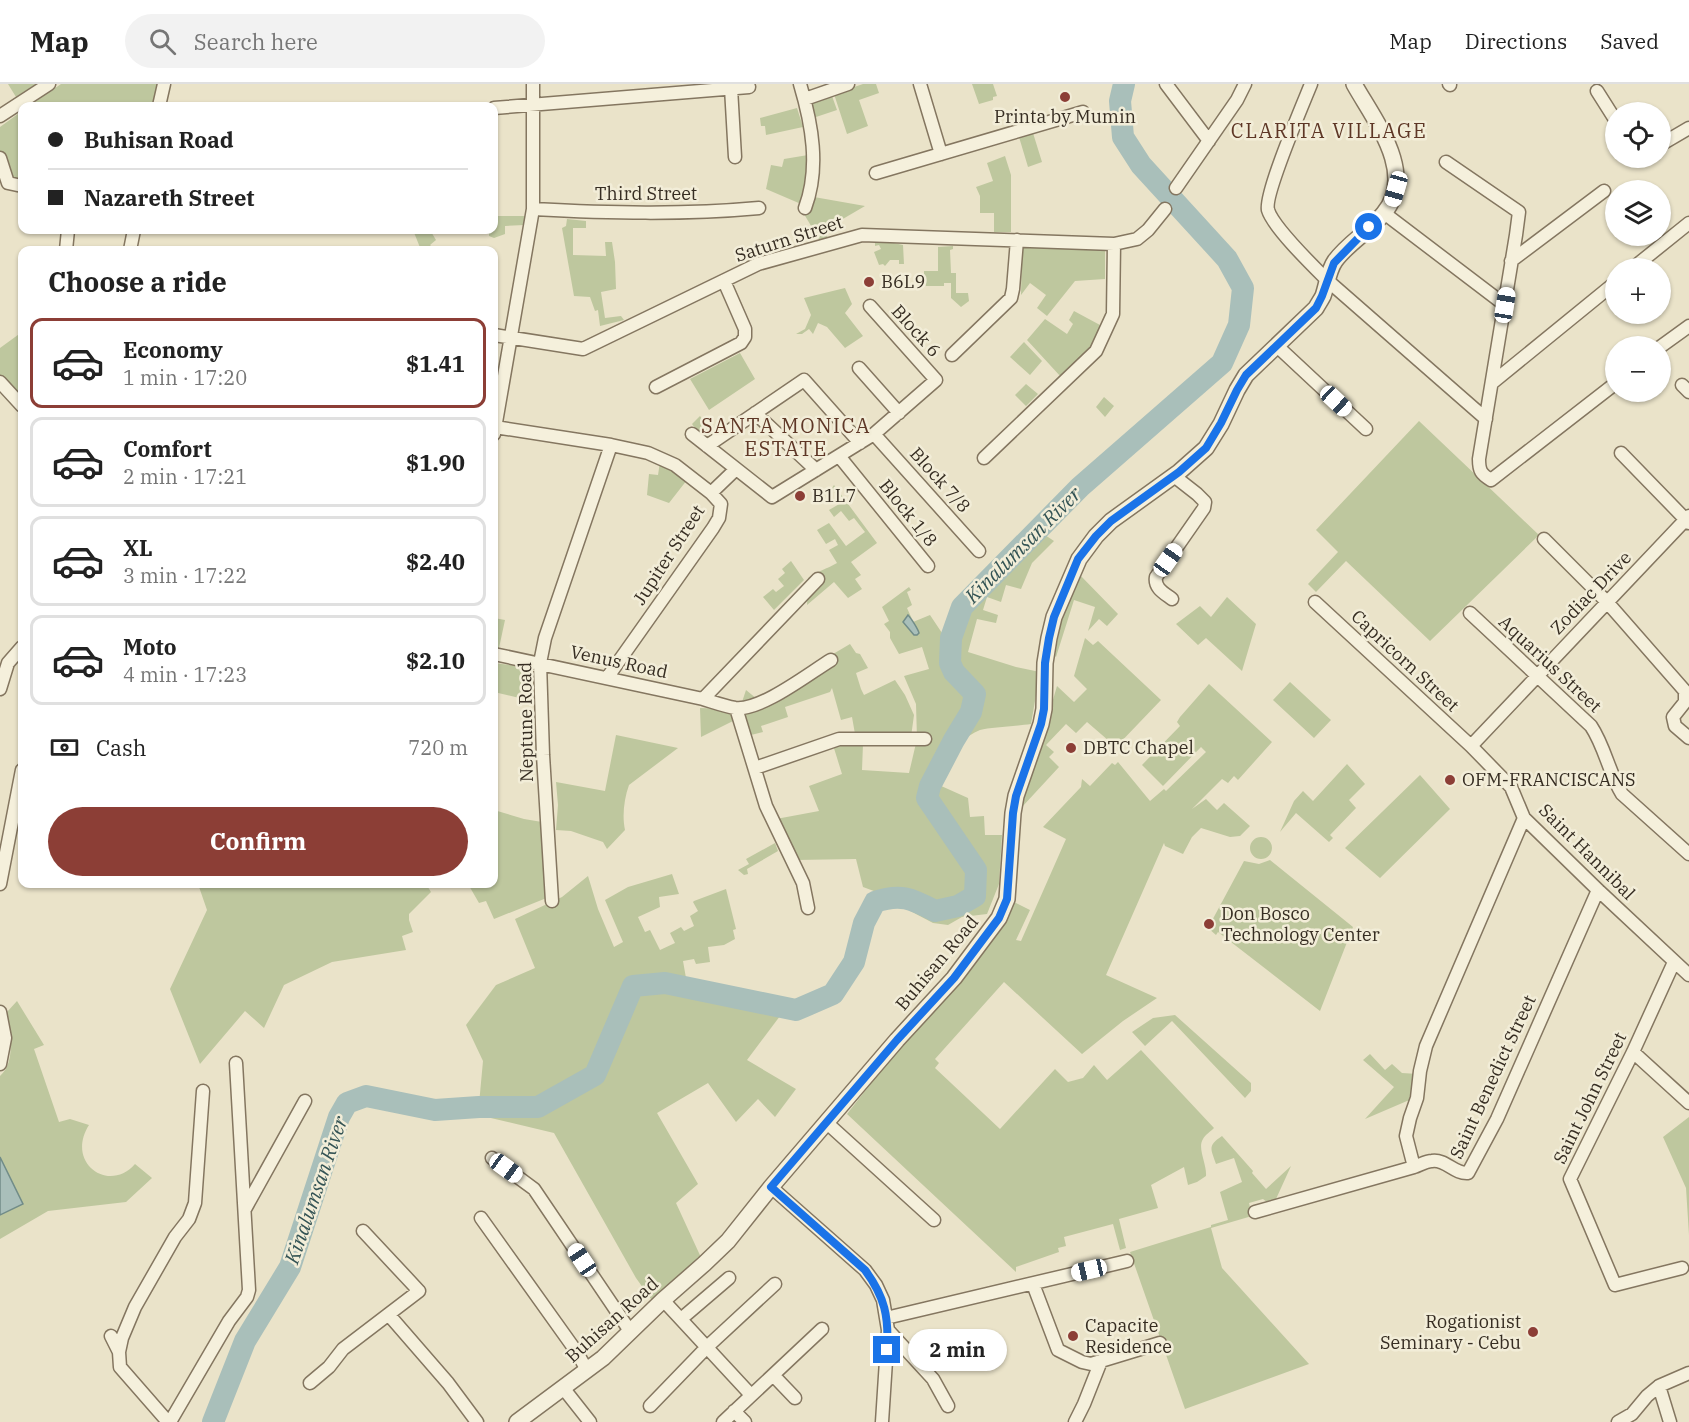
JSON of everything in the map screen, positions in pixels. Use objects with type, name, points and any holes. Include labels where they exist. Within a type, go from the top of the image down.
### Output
[{"type":"street","points":[[21,102],[49,84]]},
{"type":"street","points":[[160,102],[164,84]]},
{"type":"street","points":[[498,408],[533,209],[533,84]]},
{"type":"street","points":[[800,84],[814,150],[809,197],[805,208]]},
{"type":"street","points":[[805,99],[848,84]]},
{"type":"street","points":[[920,84],[941,154]]},
{"type":"street","points":[[1166,84],[1209,141]]},
{"type":"street","points":[[1176,188],[1237,100],[1245,84]]},
{"type":"street","points":[[1311,84],[1271,186],[1267,208],[1273,221],[1327,280],[1486,419]]},
{"type":"street","name":"Buhisan Road","points":[[519,1421],[603,1358],[728,1241],[771,1187],[897,1040],[954,978],[999,918],[1007,899],[1016,796],[1042,717],[1049,638],[1058,607],[1078,559],[1111,521],[1174,476],[1206,448],[1246,375],[1316,308],[1334,263],[1384,213],[1392,201],[1397,176],[1394,159],[1386,140],[1354,84]]},
{"type":"street","points":[[498,108],[749,87]]},
{"type":"street","points":[[730,88],[735,157]]},
{"type":"street","points":[[1598,91],[1605,103]]},
{"type":"street","points":[[0,116],[18,104]]},
{"type":"street","points":[[876,172],[1083,112]]},
{"type":"street","points":[[1671,139],[1689,128]]},
{"type":"street","points":[[0,158],[8,183],[18,185]]},
{"type":"street","points":[[1446,162],[1519,212],[1479,459],[1479,469],[1482,475],[1491,480],[1605,392]]},
{"type":"street","points":[[1511,261],[1604,191]]},
{"type":"street","name":"Third Street","points":[[533,209],[625,213],[714,212],[759,208]]},
{"type":"street","name":"Saturn Street","points":[[498,336],[583,349],[758,264],[862,235],[1114,244],[1137,239],[1165,210]]},
{"type":"street","points":[[1384,213],[1505,305]]},
{"type":"street","points":[[1645,258],[1689,223]]},
{"type":"street","points":[[952,355],[1011,298],[1017,240]]},
{"type":"street","points":[[984,458],[1096,351],[1113,314],[1114,244]]},
{"type":"street","points":[[656,387],[741,343],[745,329],[724,281]]},
{"type":"street","points":[[1492,383],[1605,291]]},
{"type":"street","name":"Block 6","points":[[870,306],[936,380],[899,413]]},
{"type":"street","points":[[1671,339],[1689,326]]},
{"type":"street","points":[[1277,346],[1366,429]]},
{"type":"street","points":[[692,434],[772,497],[874,434],[899,413],[859,368]]},
{"type":"street","points":[[707,446],[804,380],[860,443]]},
{"type":"street","points":[[0,382],[18,402]]},
{"type":"street","points":[[756,413],[816,470]]},
{"type":"street","name":"Jupiter Street","points":[[498,431],[611,445],[648,453],[675,465],[721,504],[719,518],[607,678]]},
{"type":"street","name":"Block 7/8","points":[[874,434],[979,550]]},
{"type":"street","name":"Neptune Road","points":[[552,901],[540,663],[545,638],[611,445]]},
{"type":"street","points":[[1621,453],[1688,520]]},
{"type":"street","name":"Block 1/8","points":[[839,456],[928,566]]},
{"type":"street","points":[[711,494],[736,469]]},
{"type":"street","points":[[1172,599],[1157,587],[1156,578],[1205,502],[1174,476]]},
{"type":"street","name":"Zodiac Drive","points":[[1471,746],[1688,520]]},
{"type":"street","points":[[1544,539],[1607,602],[1685,691],[1685,702],[1673,717],[1675,726],[1689,738]]},
{"type":"street","points":[[703,699],[818,579]]},
{"type":"street","name":"Capricorn Street","points":[[1315,603],[1471,746]]},
{"type":"street","name":"Aquarius Street","points":[[1470,613],[1591,726],[1622,794],[1689,854]]},
{"type":"street","points":[[0,689],[8,663],[18,652]]},
{"type":"street","name":"Venus Road","points":[[498,655],[736,708],[751,706],[769,699],[831,660]]},
{"type":"street","points":[[736,708],[766,806],[803,883],[808,908]]},
{"type":"street","points":[[755,768],[839,739],[925,739]]},
{"type":"street","name":"Saint Hannibal","points":[[1471,746],[1511,787],[1524,818],[1598,890],[1684,968]]},
{"type":"street","points":[[0,884],[18,791]]},
{"type":"street","points":[[1414,1167],[1406,1136],[1417,1098],[1426,1046],[1524,818]]},
{"type":"street","name":"Saint Benedict Street","points":[[1255,1212],[1431,1161],[1440,1160],[1461,1174],[1468,1173],[1497,1119],[1598,890]]},
{"type":"street","name":"Saint John Street","points":[[1682,1268],[1615,1285],[1570,1179],[1633,1052],[1684,968]]},
{"type":"street","points":[[0,1012],[5,1038],[0,1064]]},
{"type":"street","points":[[1633,1052],[1689,1103]]},
{"type":"street","points":[[203,1091],[195,1203],[189,1219],[175,1237],[135,1307],[122,1338],[119,1352],[120,1367],[169,1422],[229,1321],[247,1297],[249,1284],[236,1063]]},
{"type":"street","points":[[245,1210],[305,1101]]},
{"type":"street","points":[[826,1123],[934,1220]]},
{"type":"street","points":[[492,1158],[534,1189],[630,1331]]},
{"type":"street","points":[[771,1187],[865,1270],[876,1285],[887,1324],[882,1422]]},
{"type":"street","points":[[481,1218],[576,1351],[587,1370]]},
{"type":"street","points":[[310,1383],[329,1367],[343,1349],[418,1292],[363,1231]]},
{"type":"street","points":[[887,1324],[1127,1261]]},
{"type":"street","points":[[681,1319],[729,1278]]},
{"type":"street","points":[[650,1406],[707,1347],[775,1284]]},
{"type":"street","points":[[1033,1284],[1059,1350],[1082,1362],[1091,1364],[1160,1343]]},
{"type":"street","points":[[663,1300],[751,1395]]},
{"type":"street","points":[[388,1316],[448,1383],[477,1422]]},
{"type":"street","points":[[887,1324],[933,1379],[948,1406]]},
{"type":"street","points":[[723,1422],[822,1329]]},
{"type":"street","points":[[111,1335],[119,1352]]},
{"type":"street","points":[[1075,1422],[1101,1361]]},
{"type":"street","points":[[1618,1422],[1632,1414],[1659,1386],[1689,1373]]},
{"type":"street","points":[[773,1375],[795,1398]]},
{"type":"street","points":[[1659,1386],[1670,1422]]},
{"type":"street","points":[[564,1389],[590,1422]]},
{"type":"street","points":[[734,1411],[745,1422]]},
{"type":"green space","points":[[8,84],[36,84],[16,97]]},
{"type":"green space","points":[[61,84],[158,84],[155,102],[35,102]]},
{"type":"green space","points":[[863,84],[876,84],[879,93],[859,100],[868,126],[847,134],[834,94]]},
{"type":"green space","points":[[972,84],[993,84],[997,96],[993,97],[993,100],[979,104]]},
{"type":"green space","points":[[832,96],[837,110],[813,118],[809,103]]},
{"type":"green space","points":[[797,108],[803,127],[766,135],[765,126],[761,126],[760,118]]},
{"type":"green space","points":[[18,114],[18,182],[6,179],[0,160],[0,127]]},
{"type":"green space","points":[[1033,133],[1042,162],[1028,167],[1019,137]]},
{"type":"green space","points":[[808,155],[807,176],[801,204],[766,189],[771,165],[782,167],[784,159]]},
{"type":"green space","points":[[1005,156],[1011,175],[1011,232],[994,232],[994,213],[980,213],[980,196],[976,187],[993,181],[987,163]]},
{"type":"green space","points":[[814,197],[865,206],[824,230],[828,238],[820,241],[804,214],[810,208]]},
{"type":"green space","points":[[498,216],[526,216],[524,225],[505,226],[505,234],[494,238],[489,234],[498,234]]},
{"type":"green space","points":[[567,219],[586,221],[586,228],[573,228],[573,255],[606,256],[605,242],[612,242],[616,289],[601,292],[605,318],[621,316],[624,320],[600,326],[598,310],[595,311],[590,297],[574,296],[562,228],[566,226]]},
{"type":"green space","points":[[415,234],[432,234],[436,240],[431,246],[419,246]]},
{"type":"green space","points":[[875,239],[903,245],[904,264],[899,264],[899,260],[890,260],[885,266],[879,265],[874,252],[881,249],[879,245],[875,246]]},
{"type":"green space","points":[[953,246],[950,250],[951,273],[956,273],[956,293],[968,293],[969,301],[961,307],[951,298],[951,283],[944,283],[944,286],[926,286],[924,283],[924,271],[938,271],[938,247]]},
{"type":"green space","points":[[1022,248],[1105,248],[1105,279],[1075,281],[1047,316],[1037,308],[1046,295],[1030,283],[1021,295]]},
{"type":"green space","points":[[845,288],[852,304],[845,313],[863,336],[845,348],[827,327],[818,323],[813,334],[809,329],[802,334],[796,334],[805,329],[811,315],[804,298]]},
{"type":"green space","points":[[1074,311],[1100,325],[1093,345],[1061,377],[1027,340],[1045,319],[1067,334],[1073,324],[1069,320]]},
{"type":"green space","points":[[18,335],[18,398],[0,378],[0,348]]},
{"type":"green space","points":[[1024,342],[1042,361],[1030,375],[1010,357]]},
{"type":"green space","points":[[740,353],[755,379],[709,410],[690,379]]},
{"type":"green space","points":[[1026,384],[1038,394],[1026,406],[1015,395]]},
{"type":"green space","points":[[1104,397],[1114,406],[1105,417],[1096,407]]},
{"type":"green space","points":[[700,416],[709,429],[701,433],[692,424]]},
{"type":"green space","points":[[1419,421],[1539,535],[1430,641],[1346,561],[1316,592],[1308,584],[1338,552],[1316,530]]},
{"type":"green space","points":[[660,462],[687,480],[669,503],[647,495],[649,474],[658,475]]},
{"type":"green space","points":[[834,485],[877,543],[851,562],[861,575],[855,579],[862,589],[848,598],[834,582],[807,605],[808,578],[837,563],[829,550],[838,545],[835,539],[826,544],[817,530],[829,523],[846,546],[865,532],[854,518],[849,521],[841,511],[834,517],[829,510],[841,503],[832,488]]},
{"type":"green space","points":[[1039,525],[1047,532],[1045,535],[1054,541],[1032,563],[1021,589],[1006,585],[1001,602],[987,597],[983,610],[998,615],[996,623],[977,619],[968,652],[1040,672],[1031,724],[985,729],[972,734],[954,753],[939,785],[968,798],[970,817],[984,816],[985,835],[1002,835],[999,884],[987,914],[962,917],[948,925],[933,923],[897,904],[890,897],[863,887],[856,859],[796,860],[776,819],[819,811],[809,786],[842,774],[833,745],[863,744],[862,770],[909,773],[917,739],[916,704],[904,676],[929,669],[922,647],[899,654],[884,624],[889,621],[882,607],[909,587],[911,590],[907,592],[912,605],[907,608],[912,619],[908,615],[903,622],[910,631],[913,622],[930,615],[946,639],[962,607]]},
{"type":"green space","points":[[791,561],[804,580],[774,610],[763,597],[773,589],[776,592],[784,586],[778,579],[785,573],[782,569]]},
{"type":"green space","points":[[1078,573],[1118,614],[1107,626],[1099,619],[1088,631],[1095,607],[1074,600],[1056,657],[1061,620]]},
{"type":"green space","points":[[1227,597],[1256,624],[1242,671],[1206,638],[1198,645],[1176,624],[1200,606],[1211,617]]},
{"type":"green space","points":[[498,619],[505,620],[498,648]]},
{"type":"green space","points":[[1085,638],[1093,645],[1098,641],[1161,700],[1116,747],[1087,722],[1076,733],[1066,724],[1046,745],[1054,752],[1049,757],[1059,767],[1022,807],[1019,804],[1057,686],[1074,702],[1087,689],[1074,676]]},
{"type":"green space","points":[[850,644],[856,653],[860,654],[868,668],[856,673],[864,695],[895,680],[905,695],[914,715],[911,737],[855,734],[852,717],[841,720],[832,688],[830,692],[785,707],[788,717],[761,726],[763,732],[747,736],[736,704],[742,702],[746,690],[757,699]]},
{"type":"green space","points":[[498,663],[527,667],[531,670],[532,701],[498,693]]},
{"type":"green space","points":[[1290,682],[1331,720],[1314,738],[1273,700]]},
{"type":"green space","points":[[1209,684],[1272,742],[1238,780],[1234,776],[1228,783],[1222,779],[1192,809],[1206,799],[1217,810],[1224,803],[1250,826],[1240,836],[1230,837],[1201,828],[1192,837],[1183,854],[1165,846],[1164,843],[1106,975],[1157,998],[1123,1021],[1082,1054],[1004,982],[935,1059],[939,1063],[935,1068],[1000,1129],[1055,1069],[1068,1082],[1083,1078],[1094,1065],[1107,1080],[1141,1050],[1214,1128],[1201,1143],[1206,1176],[1188,1185],[1184,1167],[1151,1185],[1158,1208],[1119,1219],[1126,1248],[1120,1250],[1113,1224],[1064,1237],[1066,1246],[1058,1248],[1059,1252],[1016,1267],[1016,1272],[847,1114],[946,994],[1014,902],[1030,910],[1016,940],[1021,941],[1066,839],[1043,827],[1081,787],[1082,779],[1090,786],[1112,763],[1115,765],[1118,762],[1150,801],[1164,789],[1166,791],[1206,752],[1201,747],[1163,786],[1142,765],[1180,726],[1177,722],[1180,717]]},
{"type":"green space","points":[[700,708],[734,709],[737,719],[701,737]]},
{"type":"green space","points":[[616,735],[678,748],[629,785],[624,808],[625,830],[607,849],[603,842],[571,831],[556,830],[558,805],[556,782],[605,791]]},
{"type":"green space","points":[[1347,764],[1365,784],[1349,800],[1356,808],[1330,835],[1333,838],[1329,842],[1296,813],[1280,832],[1294,801],[1303,791],[1313,801]]},
{"type":"green space","points":[[1420,775],[1450,809],[1380,878],[1345,848]]},
{"type":"green space","points":[[498,811],[542,822],[549,897],[494,919],[486,901],[479,903],[470,888],[498,888]]},
{"type":"green space","points":[[1261,837],[1269,840],[1272,848],[1269,856],[1261,859],[1253,856],[1250,848],[1253,840]]},
{"type":"green space","points":[[775,843],[778,851],[747,869],[748,874],[744,875],[738,870],[749,864],[746,859]]},
{"type":"green space","points":[[1270,860],[1353,927],[1320,1011],[1218,932],[1216,935],[1208,928],[1244,861],[1259,864]]},
{"type":"green space","points":[[672,874],[679,894],[659,897],[660,907],[638,917],[645,932],[650,930],[660,950],[675,943],[670,933],[681,927],[684,931],[694,926],[690,916],[698,911],[693,902],[726,889],[736,929],[733,930],[735,939],[724,945],[708,947],[710,962],[696,964],[694,959],[683,961],[686,978],[694,981],[693,984],[682,986],[786,1008],[747,1060],[796,1089],[775,1117],[758,1099],[736,1122],[708,1083],[657,1113],[698,1184],[676,1203],[704,1264],[656,1306],[636,1278],[554,1133],[478,1115],[483,1061],[466,1025],[496,985],[535,968],[515,919],[562,897],[588,876],[598,909],[614,947],[623,942],[605,900],[628,887]]},
{"type":"green space","points":[[199,888],[428,888],[431,892],[409,914],[413,932],[402,936],[406,950],[332,962],[284,985],[264,1028],[245,1011],[200,1064],[170,989],[207,910]]},
{"type":"green space","points":[[17,1001],[44,1045],[34,1049],[59,1122],[70,1119],[89,1125],[83,1139],[82,1151],[86,1162],[93,1170],[103,1175],[113,1176],[125,1172],[135,1164],[152,1178],[126,1202],[48,1211],[0,1239],[0,1215],[22,1204],[0,1157],[0,1076],[9,1062],[10,1054],[7,1012]]},
{"type":"green space","points":[[1175,1015],[1251,1083],[1251,1091],[1245,1098],[1172,1021],[1145,1046],[1132,1032],[1153,1018]]},
{"type":"green space","points":[[1370,1054],[1385,1070],[1392,1064],[1402,1073],[1418,1074],[1415,1100],[1407,1101],[1365,1119],[1394,1087],[1363,1060]]},
{"type":"green space","points":[[1689,1117],[1689,1235],[1686,1188],[1663,1137]]},
{"type":"green space","points":[[1222,1136],[1266,1189],[1291,1166],[1276,1199],[1267,1202],[1263,1199],[1249,1203],[1252,1216],[1211,1228],[1222,1268],[1309,1364],[1185,1409],[1130,1252],[1228,1220],[1220,1192],[1242,1182],[1234,1158],[1216,1164],[1212,1145]]},
{"type":"water","points":[[908,615],[919,633],[917,635],[914,635],[903,622]]},
{"type":"water","points":[[0,1157],[23,1204],[0,1215]]},
{"type":"waterway","name":"Kinalumsan River","points":[[213,1422],[245,1341],[290,1267],[339,1117],[347,1103],[366,1096],[435,1110],[538,1107],[595,1075],[633,986],[665,983],[796,1010],[833,994],[854,962],[864,923],[875,902],[892,898],[906,899],[935,911],[958,906],[975,896],[976,870],[927,798],[930,786],[971,712],[975,694],[954,672],[950,663],[951,638],[962,607],[1080,487],[1222,363],[1239,325],[1243,288],[1227,259],[1141,165],[1123,137],[1120,101],[1124,84]]},
{"type":"place","name":"Printa by Mumin","points":[[1065,97]]},
{"type":"place","name":"B6L9","points":[[869,282]]},
{"type":"place","name":"B1L7","points":[[800,496]]},
{"type":"place","name":"DBTC Chapel","points":[[1071,748]]},
{"type":"place","name":"OFM-FRANCISCANS","points":[[1450,780]]},
{"type":"place","name":"Don Bosco Technology Center","points":[[1209,924]]},
{"type":"place","name":"Rogationist Seminary - Cebu","points":[[1533,1332]]},
{"type":"place","name":"Capacite Residence","points":[[1073,1336]]},
{"type":"district","name":"CLARITA VILLAGE","points":[[1329,131]]},
{"type":"district","name":"SANTA MONICA ESTATE","points":[[786,438]]},
{"type":"route","points":[[887,1350],[888,1330],[882,1300],[876,1285],[865,1270],[771,1187],[897,1040],[954,978],[999,918],[1007,899],[1016,796],[1044,709],[1045,663],[1049,638],[1054,617],[1078,559],[1111,521],[1179,472],[1206,448],[1246,375],[1316,308],[1334,263],[1369,227]]}]
